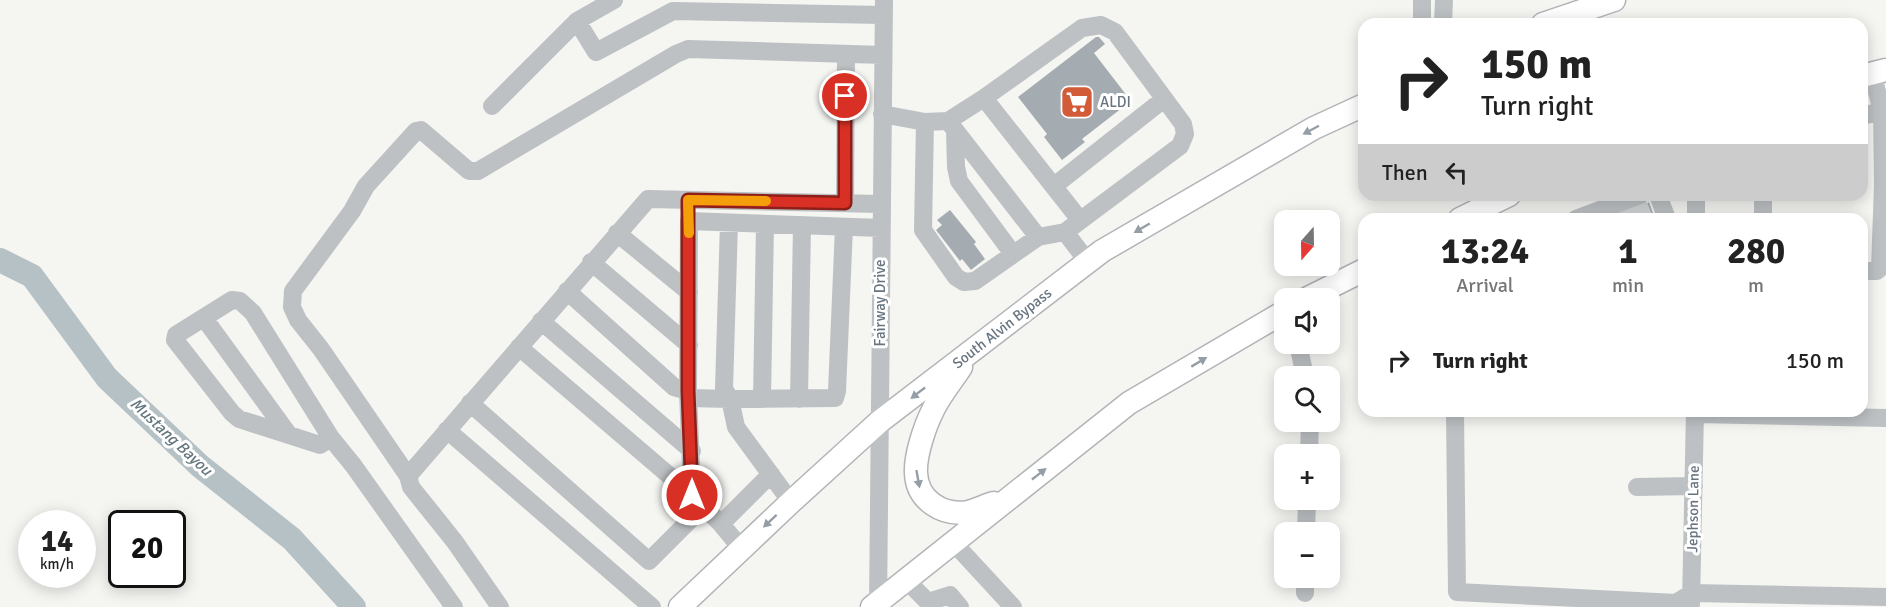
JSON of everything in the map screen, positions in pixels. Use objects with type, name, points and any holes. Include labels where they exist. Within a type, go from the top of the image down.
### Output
[{"type":"main road","points":[[1561,18],[1614,0]]},
{"type":"main road","name":"South Alvin Bypass","points":[[680,607],[790,502],[879,422],[1102,251],[1314,128],[1358,108]]},
{"type":"main road","points":[[1475,213],[1498,201]]},
{"type":"main road","points":[[1329,288],[1358,274]]},
{"type":"main road","points":[[876,605],[905,579],[1129,403],[1274,318]]},
{"type":"main road","points":[[972,351],[933,410],[917,454],[916,474],[919,488],[932,505],[947,512],[968,512],[1009,497]]},
{"type":"street","points":[[492,106],[577,21],[614,0]]},
{"type":"street","points":[[1422,0],[1422,18]]},
{"type":"street","points":[[1443,18],[1444,0]]},
{"type":"street","points":[[577,21],[596,52],[670,6],[884,8]]},
{"type":"street","name":"Fairway Drive","points":[[876,605],[884,8]]},
{"type":"street","points":[[925,122],[923,230],[956,277],[964,282],[975,281],[1038,237],[1065,232],[1180,146],[1185,134],[1183,124],[1115,32],[1101,25],[1082,28],[984,98],[951,126]]},
{"type":"street","points":[[500,607],[455,542],[411,487],[408,476],[321,349],[298,320],[292,307],[293,291],[352,211],[366,186],[416,131],[420,130],[466,169],[474,172],[688,49],[883,55]]},
{"type":"street","points":[[845,203],[846,54]]},
{"type":"street","points":[[1868,271],[1877,271],[1880,268],[1885,185],[1882,111],[1873,73]]},
{"type":"street","points":[[984,98],[1080,220]]},
{"type":"street","points":[[1054,186],[1164,99]]},
{"type":"street","points":[[1868,114],[1882,111]]},
{"type":"street","points":[[882,114],[951,126],[1038,237]]},
{"type":"street","points":[[951,126],[959,181],[1013,254]]},
{"type":"street","points":[[408,476],[591,262],[648,199],[881,204]]},
{"type":"street","points":[[470,403],[649,561],[698,501],[689,394],[688,200]]},
{"type":"street","points":[[689,221],[881,228]]},
{"type":"street","points":[[729,223],[724,389],[730,399],[736,427],[790,502]]},
{"type":"street","points":[[762,399],[765,224]]},
{"type":"street","points":[[799,399],[802,225]]},
{"type":"street","points":[[567,291],[674,387],[689,394],[730,399],[835,398],[844,227]]},
{"type":"street","points":[[1065,232],[1088,262]]},
{"type":"street","points":[[617,233],[689,292]]},
{"type":"street","points":[[591,262],[689,345]]},
{"type":"street","points":[[331,438],[320,445],[239,419],[175,340],[176,335],[232,300],[240,301],[253,313],[331,438],[353,465],[454,607]]},
{"type":"street","points":[[204,318],[289,435]]},
{"type":"street","points":[[541,321],[692,451]]},
{"type":"street","points":[[519,346],[698,501],[741,548]]},
{"type":"street","points":[[1455,417],[1457,592],[1677,603],[1691,600],[1886,597]]},
{"type":"street","name":"Jephson Lane","points":[[1691,600],[1695,417]]},
{"type":"street","points":[[1848,417],[1886,418]]},
{"type":"street","points":[[447,430],[652,607]]},
{"type":"street","points":[[721,524],[771,474]]},
{"type":"street","points":[[1636,487],[1694,486]]},
{"type":"street","points":[[953,542],[1013,607]]},
{"type":"street","points":[[905,579],[927,605],[950,595],[960,607]]},
{"type":"building","points":[[1099,37],[1105,44],[1094,53],[1131,101],[1082,139],[1085,142],[1062,160],[1044,137],[1047,134],[1018,97]]},
{"type":"building","points":[[1649,202],[1653,213],[1625,213]]},
{"type":"building","points":[[950,210],[976,242],[974,244],[985,259],[971,270],[962,259],[960,261],[936,230],[942,225],[937,220]]},
{"type":"waterway","name":"Mustang Bayou","points":[[0,260],[32,276],[107,378],[200,466],[292,539],[354,607]]},
{"type":"tunnel","points":[[1638,204],[1642,213]]},
{"type":"tunnel","points":[[1625,209],[1627,213]]},
{"type":"slow traffic","points":[[689,233],[688,200],[766,201]]},
{"type":"place","name":"ALDI","points":[[1077,102]]},
{"type":"route","points":[[692,495],[688,391],[688,200],[845,203],[845,96]]}]
